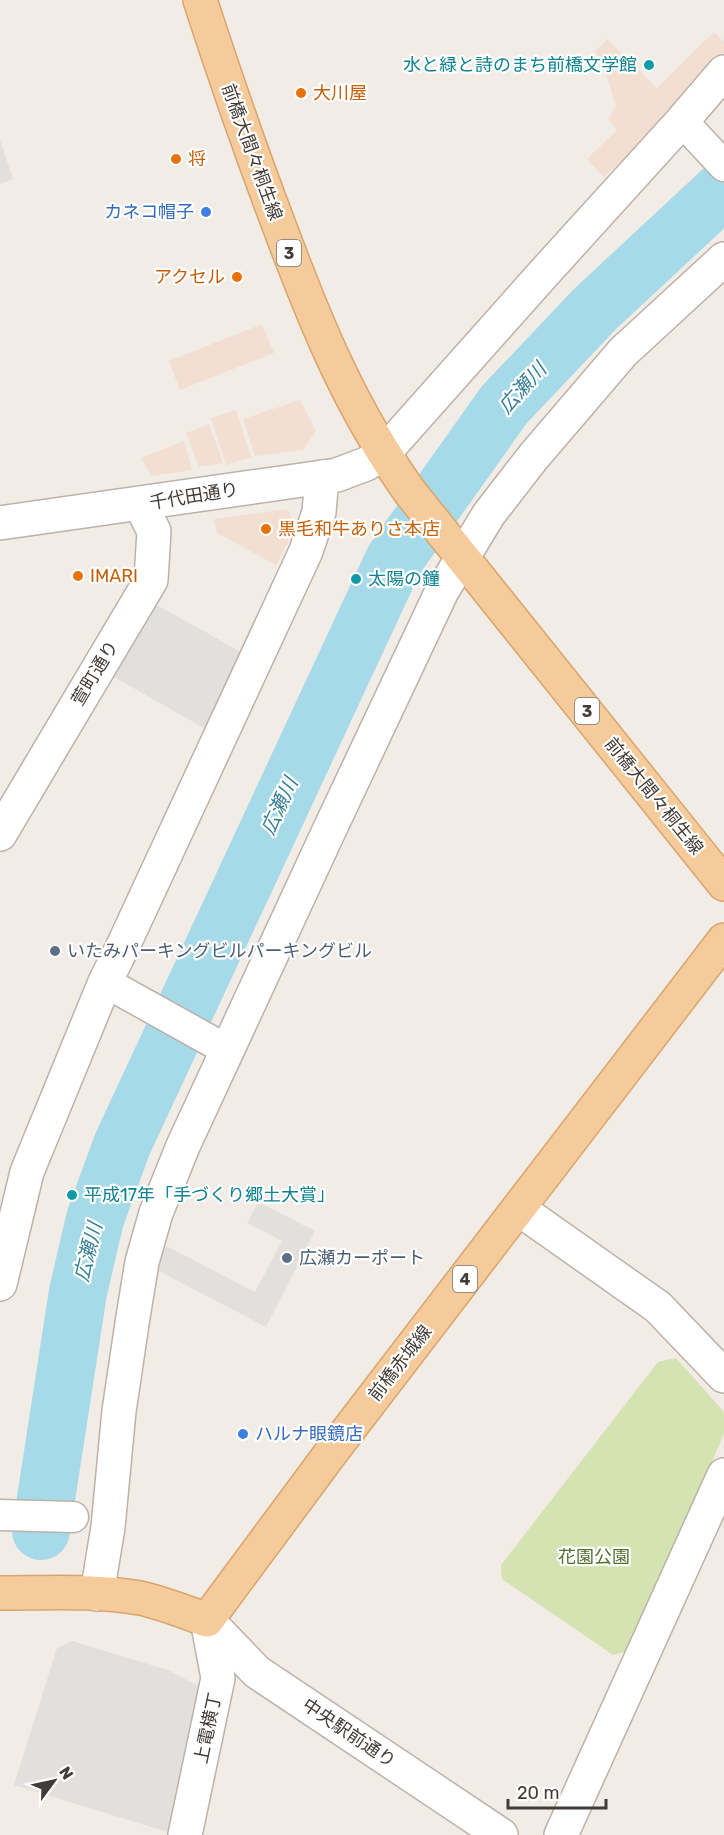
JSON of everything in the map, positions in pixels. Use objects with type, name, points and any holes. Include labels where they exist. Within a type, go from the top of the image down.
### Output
[{"type":"main road","name":"前橋大間々桐生線","points":[[200,0],[244,132],[309,306],[329,353],[383,453],[410,492],[724,884]]},
{"type":"main road","name":"前橋赤城線","points":[[207,1620],[330,1454],[724,940]]},
{"type":"main road","points":[[0,1593],[98,1594],[140,1598],[207,1620]]},
{"type":"street","name":"千代田通り","points":[[0,523],[322,477],[350,471],[383,453],[724,72]]},
{"type":"street","points":[[682,121],[720,162]]},
{"type":"street","points":[[98,1594],[108,1527],[119,1412],[142,1262],[156,1213],[227,1050],[442,591],[455,548],[489,514],[534,456],[623,352],[724,259]]},
{"type":"street","points":[[0,1284],[27,1172],[119,989],[123,946],[306,551],[319,512],[322,477]]},
{"type":"street","name":"萱町通り","points":[[0,834],[151,580],[154,531],[140,504]]},
{"type":"street","points":[[119,989],[227,1050]]},
{"type":"street","points":[[519,1209],[658,1307],[724,1376]]},
{"type":"street","points":[[561,1835],[724,1475]]},
{"type":"street","points":[[6,1515],[64,1517]]},
{"type":"street","name":"上電横丁","points":[[185,1835],[218,1678],[207,1620]]},
{"type":"street","name":"中央駅前通り","points":[[207,1620],[258,1672],[501,1835]]},
{"type":"shaded area","points":[[714,32],[724,42],[724,60],[604,177],[587,159],[617,130],[608,119],[616,106],[601,59],[595,52],[607,39],[657,88]]},
{"type":"shaded area","points":[[0,140],[13,179],[0,184]]},
{"type":"shaded area","points":[[262,324],[274,353],[180,390],[169,361]]},
{"type":"shaded area","points":[[300,400],[316,431],[303,450],[255,456],[243,419]]},
{"type":"shaded area","points":[[236,410],[251,457],[226,465],[211,418]]},
{"type":"shaded area","points":[[209,424],[223,463],[199,467],[186,433]]},
{"type":"shaded area","points":[[184,441],[192,470],[152,476],[141,458]]},
{"type":"shaded area","points":[[288,509],[296,527],[276,565],[217,533],[214,519]]},
{"type":"shaded area","points":[[155,604],[245,654],[204,728],[114,677]]},
{"type":"shaded area","name":"広瀬カーポート","points":[[258,1202],[315,1231],[266,1327],[155,1269],[166,1246],[255,1292],[282,1241],[247,1223]]},
{"type":"shaded area","points":[[72,1641],[168,1670],[200,1687],[171,1833],[14,1785],[57,1648]]},
{"type":"green space","name":"花園公園","points":[[676,1358],[724,1412],[724,1434],[629,1651],[613,1655],[502,1579],[501,1565],[658,1362]]},
{"type":"waterway","name":"広瀬川","points":[[41,1531],[78,1292],[95,1219],[122,1145],[394,560],[504,405],[595,309],[724,189]]},
{"type":"place","name":"水と緑と詩のまち前橋文学館","points":[[649,65]]},
{"type":"place","name":"大川屋","points":[[301,93]]},
{"type":"place","name":"将","points":[[176,159]]},
{"type":"place","name":"カネコ帽子","points":[[206,212]]},
{"type":"place","name":"アクセル","points":[[237,277]]},
{"type":"place","name":"黒毛和牛ありさ本店","points":[[266,529]]},
{"type":"place","name":"IMARI","points":[[78,576]]},
{"type":"place","name":"太陽の鐘","points":[[356,579]]},
{"type":"place","name":"いたみパーキングビルパーキングビル","points":[[55,951]]},
{"type":"place","name":"平成17年「手づくり郷土大賞」","points":[[72,1195]]},
{"type":"place","name":"広瀬カーポート","points":[[287,1258]]},
{"type":"place","name":"ハルナ眼鏡店","points":[[243,1434]]}]
